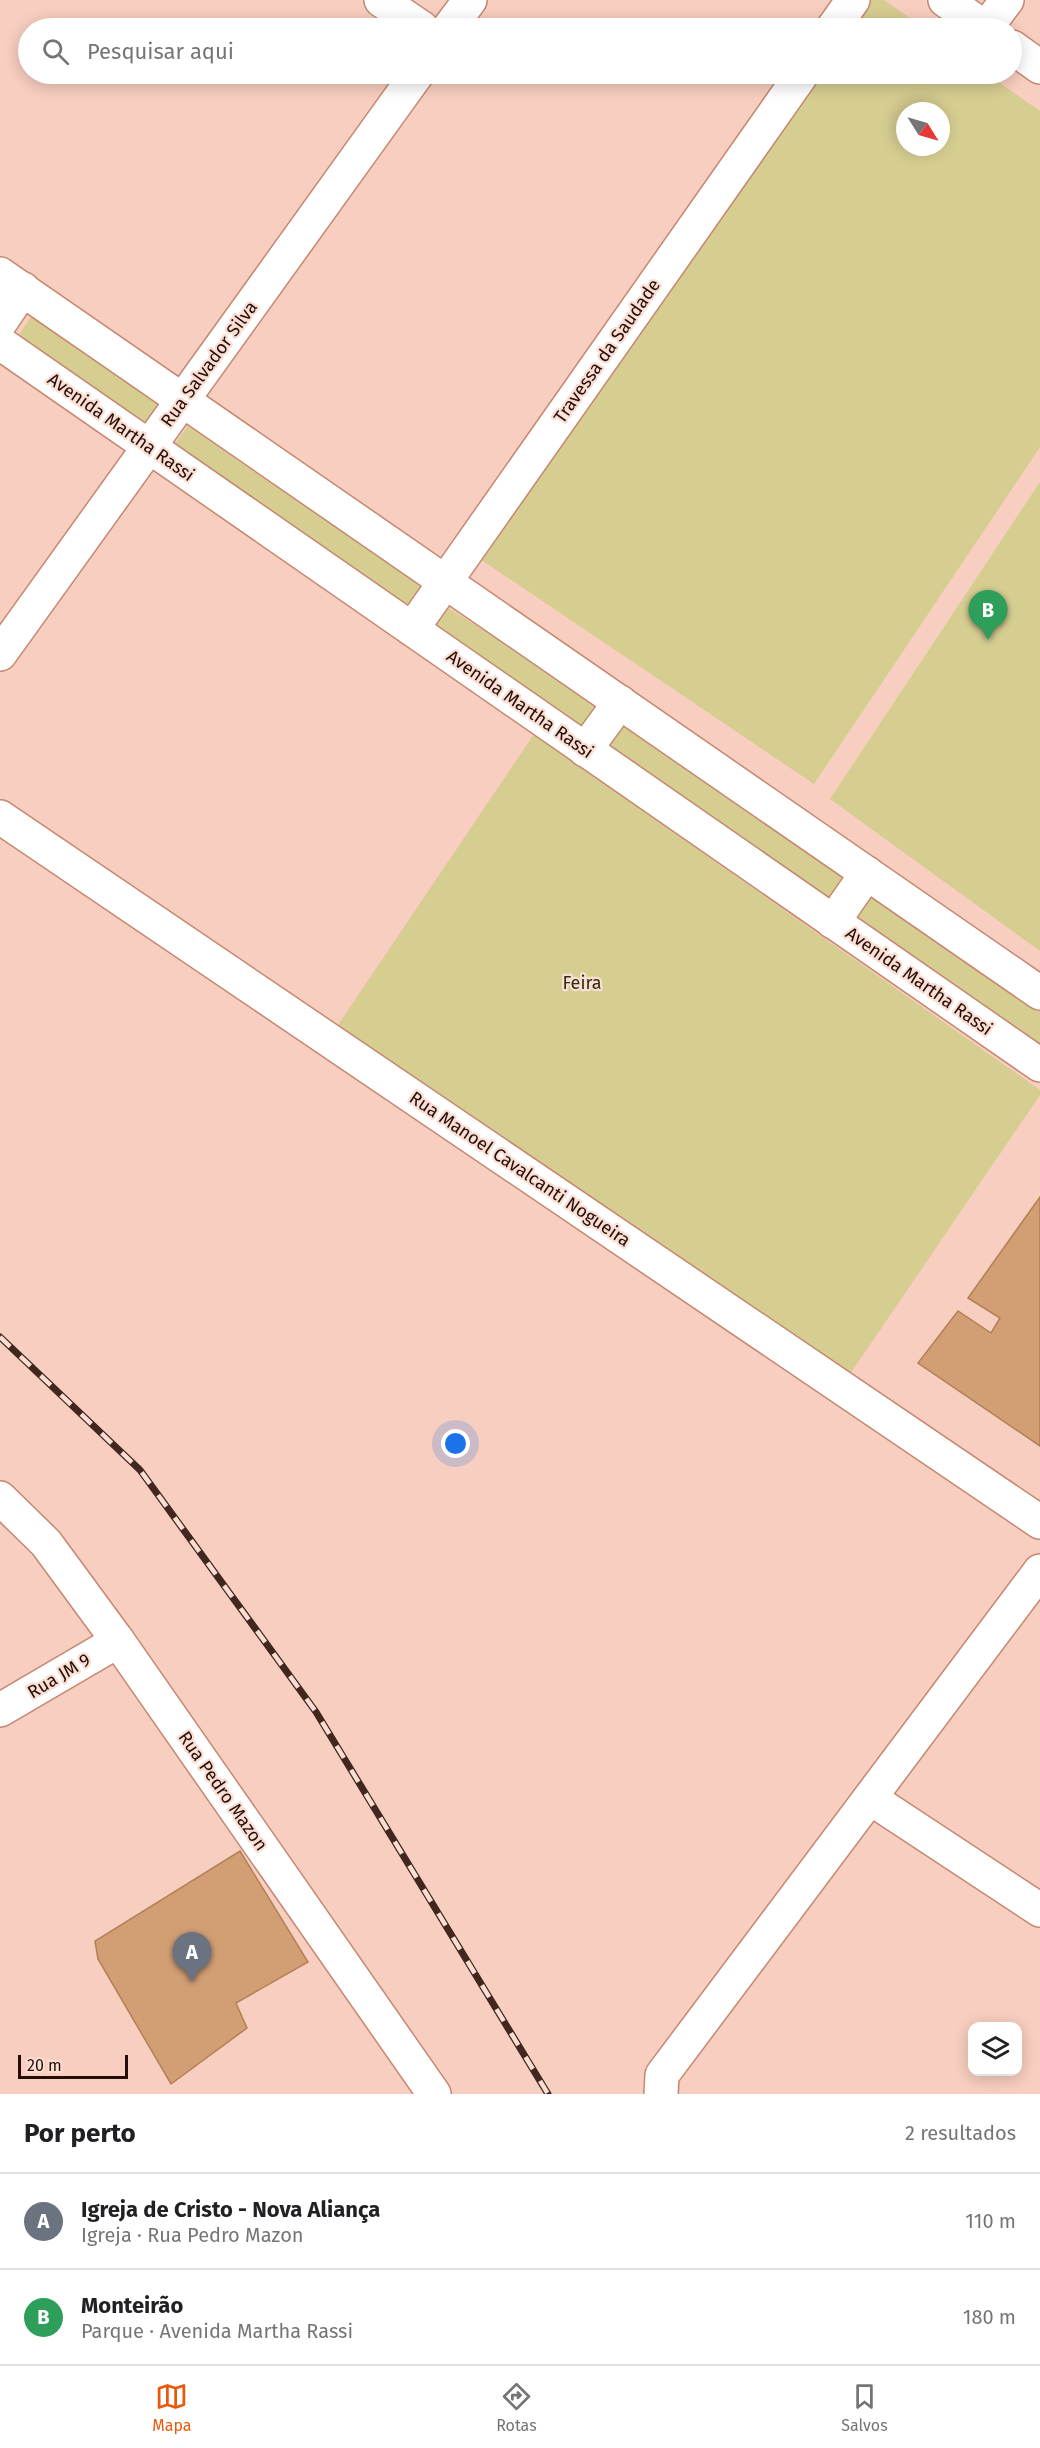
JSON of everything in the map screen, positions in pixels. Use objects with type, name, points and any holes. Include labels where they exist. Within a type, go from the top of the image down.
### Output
[{"type":"street","points":[[381,0],[407,18]]},
{"type":"street","points":[[456,18],[470,0]]},
{"type":"street","points":[[840,18],[853,0]]},
{"type":"street","points":[[945,0],[971,18]]},
{"type":"street","points":[[994,18],[1007,0]]},
{"type":"street","points":[[1022,55],[1040,67]]},
{"type":"street","name":"Rua Salvador Silva","points":[[0,654],[410,84]]},
{"type":"street","name":"Travessa da Saudade","points":[[412,629],[795,84]]},
{"type":"street","points":[[0,323],[11,281],[1040,993]]},
{"type":"street","name":"Avenida Martha Rassi","points":[[0,344],[1040,1065]]},
{"type":"street","points":[[585,750],[620,702]]},
{"type":"street","name":"Rua Manoel Cavalcanti Nogueira","points":[[0,817],[1040,1522]]},
{"type":"street","points":[[833,922],[867,873]]},
{"type":"street","name":"Rua Pedro Mazon","points":[[0,1498],[46,1543],[118,1641],[434,2094]]},
{"type":"street","points":[[661,2094],[662,2075],[1040,1571]]},
{"type":"street","name":"Rua JM 9","points":[[0,1710],[118,1641]]},
{"type":"street","points":[[870,1798],[1040,1910]]},
{"type":"green space","points":[[871,0],[884,0],[910,18],[858,18]]},
{"type":"green space","points":[[812,84],[1001,84],[1040,111],[1040,447],[814,784],[480,559]]},
{"type":"green space","points":[[33,314],[164,406],[150,425],[18,336]]},
{"type":"green space","points":[[188,426],[427,590],[410,609],[174,445]]},
{"type":"green space","points":[[1040,482],[1040,951],[830,799]]},
{"type":"green space","points":[[447,607],[596,702],[584,728],[433,631]]},
{"type":"green space","points":[[620,718],[850,873],[828,898],[598,747]]},
{"type":"green space","name":"Feira","points":[[534,734],[1040,1090],[1040,1095],[848,1377],[336,1028]]},
{"type":"green space","points":[[876,892],[1040,1002],[1040,1057],[851,926]]},
{"type":"building","points":[[1040,1197],[1040,1446],[918,1363],[958,1311],[991,1333],[1000,1318],[968,1298]]},
{"type":"building","points":[[240,1851],[308,1962],[236,2003],[247,2028],[171,2084],[98,1959],[95,1941]]},
{"type":"railway","points":[[0,1337],[140,1470],[316,1712],[548,2094]]},
{"type":"place","name":"Monteirão","points":[[988,640]]},
{"type":"place","name":"Igreja de Cristo - Nova Aliança","points":[[192,1982]]}]
